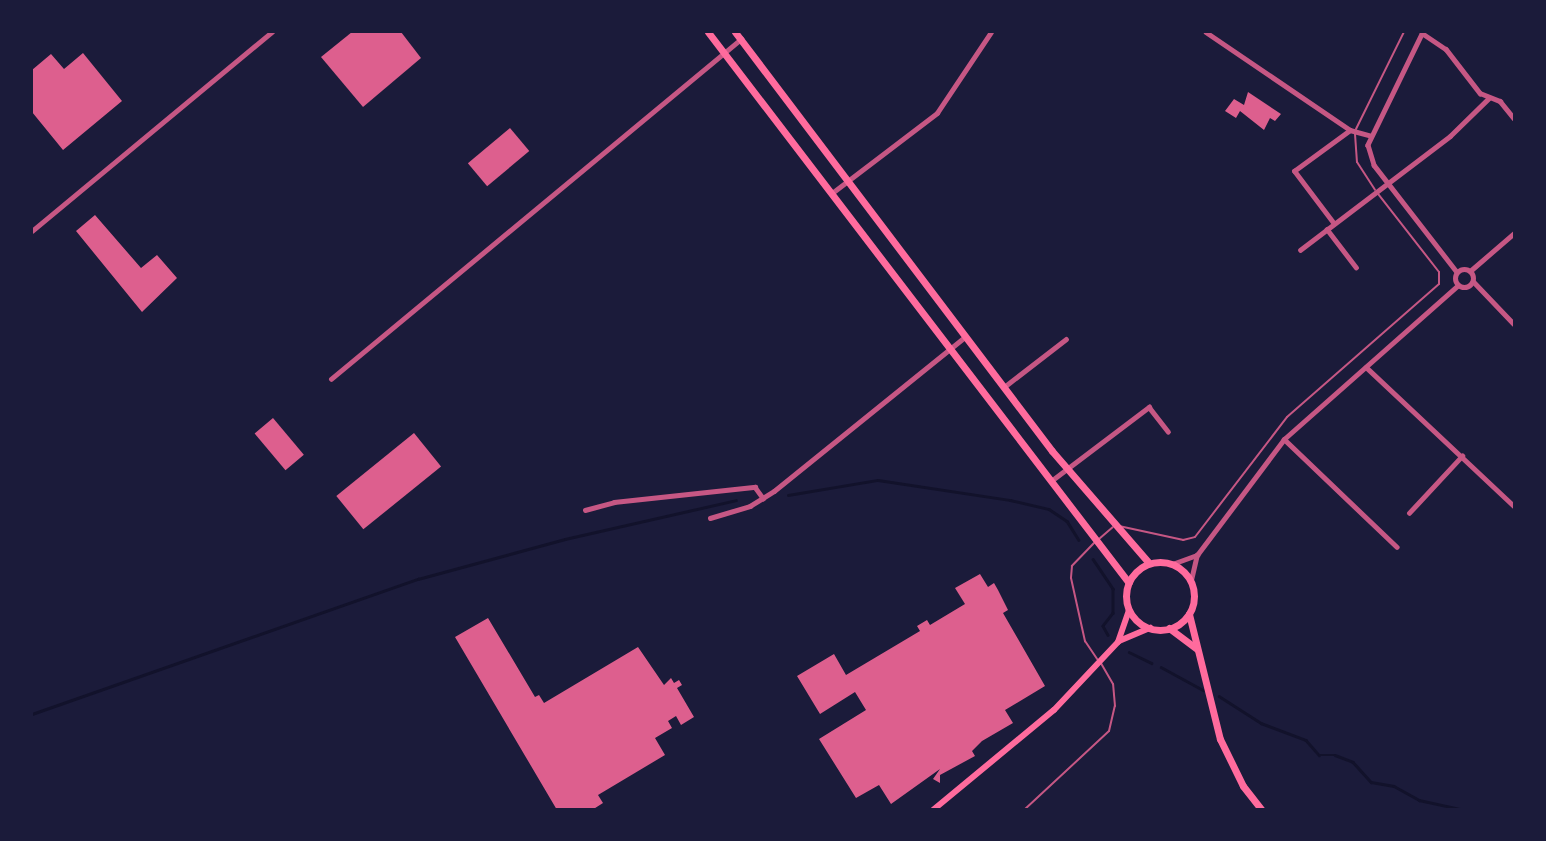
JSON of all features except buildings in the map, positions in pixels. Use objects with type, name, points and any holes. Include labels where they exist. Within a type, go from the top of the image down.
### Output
[{"type":"main road","points":[[708,32],[1049,482],[1129,583],[1129,610],[1118,642],[1025,737],[933,810]]},
{"type":"main road","points":[[735,32],[1066,469],[1114,527],[1149,563],[1172,564],[1191,580],[1194,598],[1189,614],[1230,764],[1262,810]]},
{"type":"main road","points":[[1129,583],[1149,563]]},
{"type":"main road","points":[[1129,610],[1150,628]]},
{"type":"main road","points":[[1118,642],[1150,628],[1169,628],[1189,614]]},
{"type":"main road","points":[[1169,628],[1197,649]]},
{"type":"street","points":[[32,231],[272,32]]},
{"type":"street","points":[[831,194],[937,113],[991,32]]},
{"type":"street","points":[[1206,32],[1352,131],[1369,135]]},
{"type":"street","points":[[1458,285],[1457,272],[1370,156],[1369,135],[1422,32],[1446,48],[1489,99],[1500,101],[1514,118]]},
{"type":"street","points":[[331,379],[741,39]]},
{"type":"street","points":[[1300,250],[1389,184],[1483,108],[1489,99]]},
{"type":"street","points":[[1335,224],[1294,171],[1352,131]]},
{"type":"street","points":[[1327,229],[1356,267]]},
{"type":"street","points":[[1457,272],[1470,271],[1514,233]]},
{"type":"street","points":[[1470,271],[1473,282],[1514,324]]},
{"type":"street","points":[[1458,285],[1466,287],[1473,282]]},
{"type":"street","points":[[1191,580],[1197,555],[1284,439],[1458,285]]},
{"type":"street","points":[[710,518],[763,498],[965,336]]},
{"type":"street","points":[[1004,387],[1066,340]]},
{"type":"street","points":[[1366,367],[1514,506]]},
{"type":"street","points":[[1049,482],[1150,407],[1168,431]]},
{"type":"street","points":[[1284,439],[1397,547]]},
{"type":"street","points":[[1409,513],[1462,456]]},
{"type":"street","points":[[585,510],[614,502],[755,487],[763,498]]},
{"type":"street","points":[[1172,564],[1197,555]]},
{"type":"lane","points":[[1024,810],[1109,731],[1115,706],[1113,684],[1085,641],[1071,578],[1080,555],[1114,527],[1130,525],[1183,540],[1195,537],[1287,417],[1441,278],[1357,162],[1352,131],[1404,32]]},
{"type":"waterway","points":[[788,495],[878,480],[1010,500],[1049,509],[1067,521],[1079,540]]},
{"type":"waterway","points":[[32,714],[418,579],[565,539],[736,500]]},
{"type":"waterway","points":[[1093,559],[1113,589],[1113,613],[1103,626],[1108,635]]},
{"type":"waterway","points":[[1129,652],[1152,663]]},
{"type":"waterway","points":[[1161,667],[1203,690]]},
{"type":"waterway","points":[[1219,696],[1261,723],[1306,740],[1319,755],[1335,755],[1353,762],[1371,782],[1394,786],[1419,800],[1465,810]]}]
